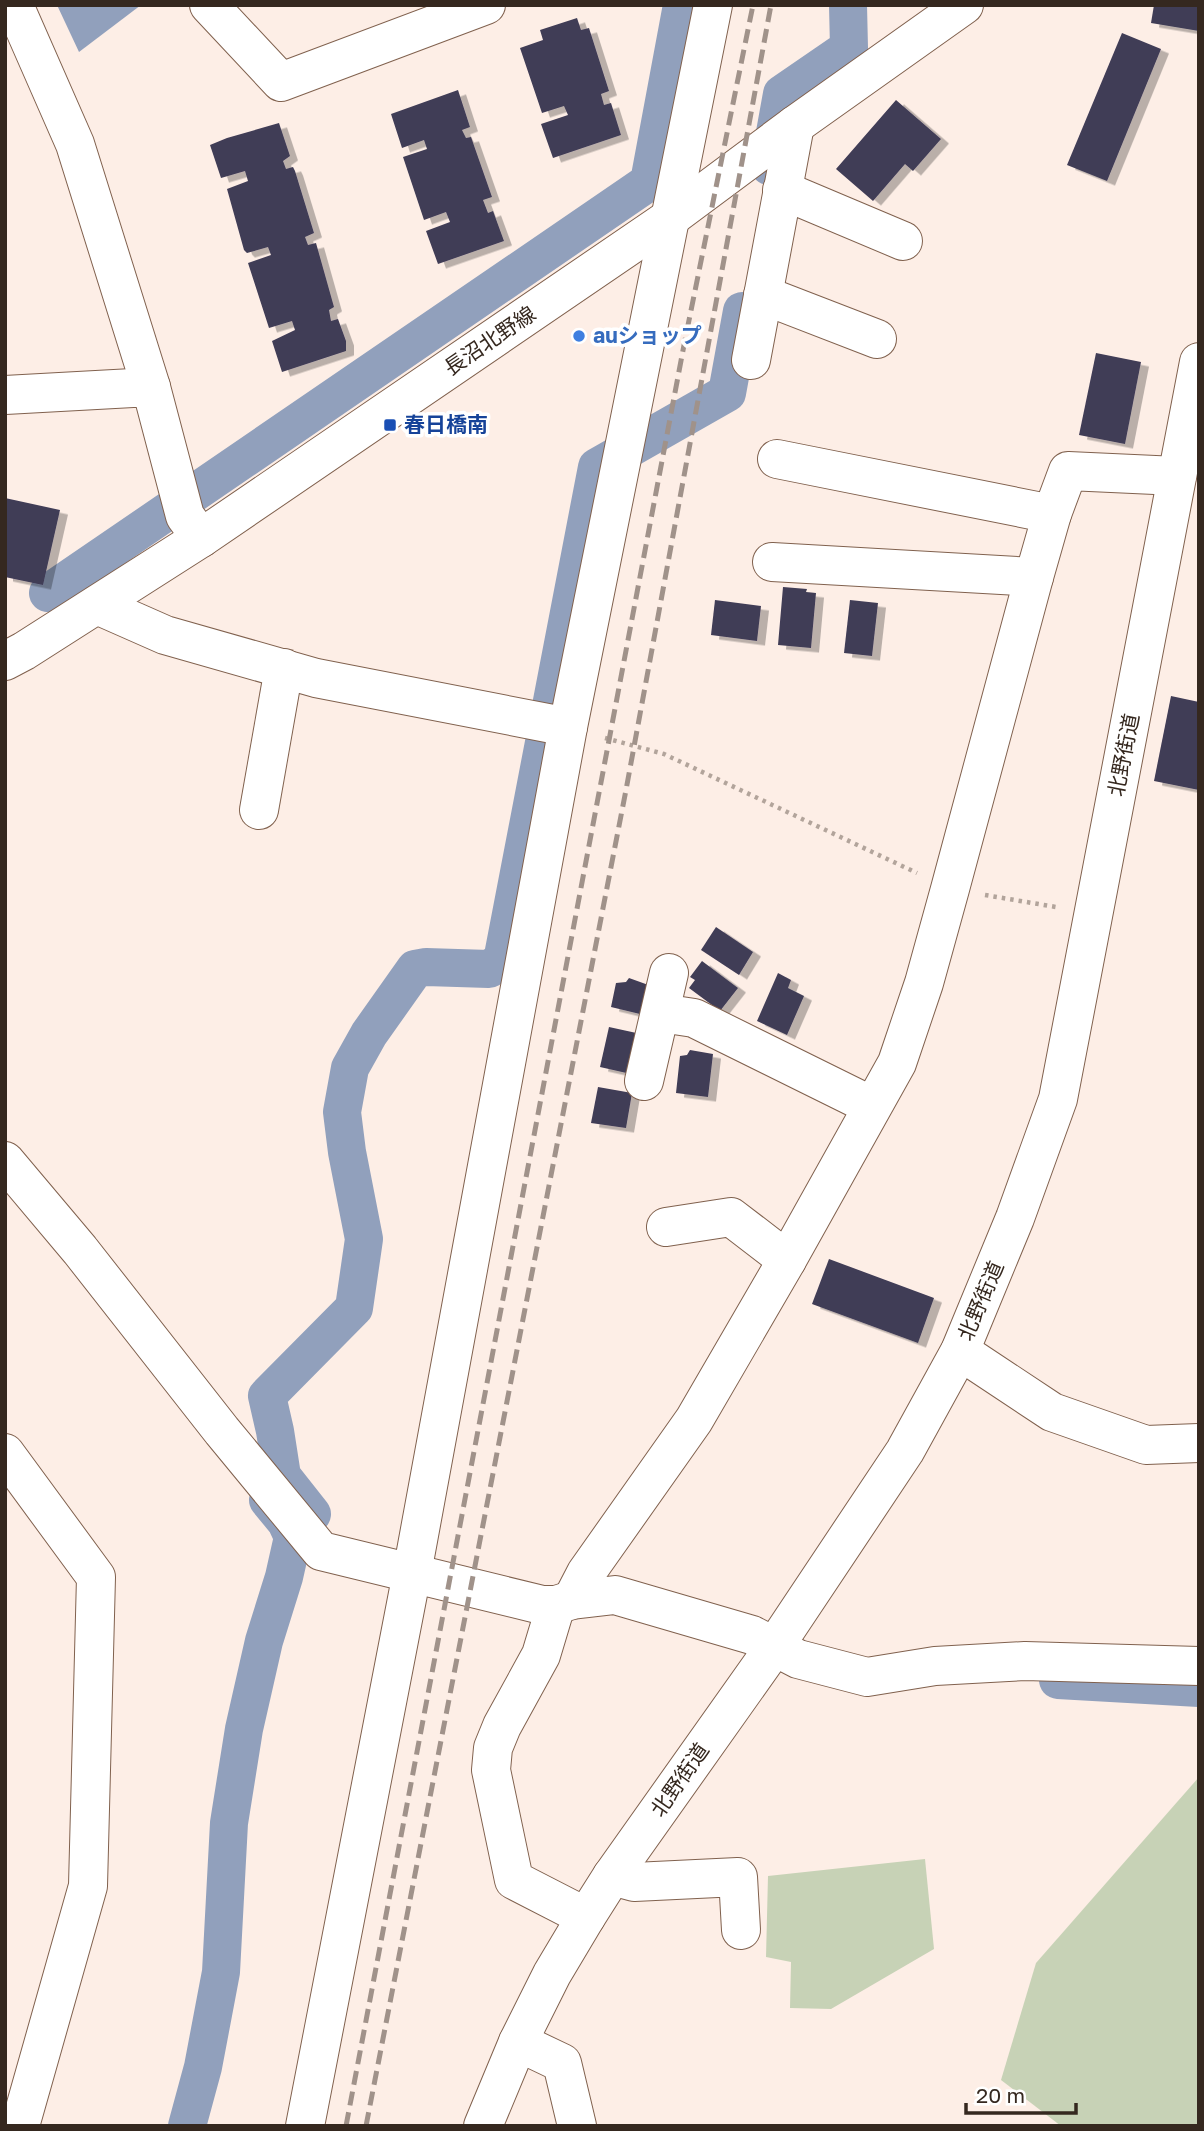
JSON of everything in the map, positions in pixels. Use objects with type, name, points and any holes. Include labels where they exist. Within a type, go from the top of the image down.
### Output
[{"type":"street","points":[[14,5],[75,144],[152,387],[185,516],[201,538]]},
{"type":"street","points":[[209,5],[281,82],[486,5]]},
{"type":"street","points":[[305,2126],[412,1573],[568,727],[713,5]]},
{"type":"street","name":"長沼北野線","points":[[5,661],[201,538],[670,218],[964,5]]},
{"type":"street","points":[[751,360],[795,125]]},
{"type":"street","points":[[782,190],[903,241]]},
{"type":"street","points":[[763,295],[877,339]]},
{"type":"street","name":"北野街道","points":[[483,2126],[518,2042],[552,1974],[586,1917],[612,1876],[775,1646],[905,1451],[960,1351],[1015,1218],[1058,1099],[1199,362]]},
{"type":"street","points":[[5,395],[152,387]]},
{"type":"street","points":[[777,459],[1052,514]]},
{"type":"street","points":[[586,1917],[514,1880],[491,1770],[493,1748],[502,1726],[541,1655],[564,1602],[694,1420],[897,1063],[924,983],[1034,577],[1052,514],[1068,471],[1177,476]]},
{"type":"street","points":[[772,562],[1034,577]]},
{"type":"street","points":[[97,605],[165,635],[316,678],[568,727]]},
{"type":"street","points":[[260,810],[284,668]]},
{"type":"street","points":[[644,1081],[669,973]]},
{"type":"street","points":[[661,1013],[694,1018],[872,1106]]},
{"type":"street","points":[[5,1161],[88,1260],[222,1431],[321,1551],[542,1605],[615,1595],[752,1635],[798,1659],[867,1677],[935,1666],[1025,1661],[1199,1666]]},
{"type":"street","points":[[666,1227],[732,1217],[787,1260]]},
{"type":"street","points":[[960,1351],[1052,1412],[1146,1445],[1199,1443]]},
{"type":"street","points":[[5,1453],[96,1577],[88,1886],[20,2126]]},
{"type":"street","points":[[612,1876],[634,1882],[738,1877],[741,1930]]},
{"type":"street","points":[[518,2042],[562,2063],[577,2126]]},
{"type":"path","points":[[568,727],[664,754],[950,889],[1095,913]]},
{"type":"green space","points":[[1199,1777],[1199,2126],[1061,2126],[1001,2080],[1036,1963]]},
{"type":"green space","points":[[925,1859],[934,1949],[831,2009],[790,2008],[791,1962],[766,1957],[768,1876]]},
{"type":"water","points":[[57,5],[141,5],[79,52]]},
{"type":"building","points":[[1154,5],[1199,5],[1199,31],[1151,23]]},
{"type":"building","points":[[577,18],[581,30],[589,28],[609,91],[601,94],[604,105],[611,103],[621,135],[553,158],[541,124],[568,115],[564,106],[542,113],[520,48],[543,40],[540,30]]},
{"type":"building","points":[[1122,33],[1161,49],[1107,181],[1067,165]]},
{"type":"building","points":[[458,90],[470,127],[462,130],[466,138],[471,137],[492,197],[483,200],[488,213],[493,211],[504,241],[438,264],[426,231],[450,222],[446,212],[424,220],[403,157],[427,149],[424,140],[402,148],[391,114]]},
{"type":"building","points":[[896,100],[941,139],[913,171],[905,164],[873,201],[836,169]]},
{"type":"building","points":[[279,123],[290,156],[283,161],[286,169],[293,167],[295,171],[314,233],[305,237],[308,245],[316,243],[334,307],[329,310],[331,321],[338,319],[346,341],[346,351],[282,372],[272,341],[295,330],[292,321],[269,328],[248,263],[271,255],[268,247],[247,253],[244,250],[227,189],[248,181],[245,171],[221,178],[210,145]]},
{"type":"building","points":[[1096,353],[1141,362],[1125,444],[1079,435]]},
{"type":"building","points":[[5,498],[60,510],[43,585],[5,577]]},
{"type":"building","points":[[783,587],[807,589],[806,592],[816,593],[811,648],[778,645]]},
{"type":"building","points":[[715,600],[761,606],[757,641],[711,635]]},
{"type":"building","points":[[850,600],[878,603],[872,656],[844,653]]},
{"type":"building","points":[[1171,696],[1199,702],[1199,790],[1154,781]]},
{"type":"building","points":[[716,927],[753,952],[739,975],[701,950]]},
{"type":"building","points":[[702,961],[738,988],[720,1011],[689,988],[695,980],[690,977]]},
{"type":"building","points":[[778,973],[791,980],[788,988],[804,996],[787,1035],[757,1021]]},
{"type":"building","points":[[629,978],[654,987],[640,1014],[611,1007],[616,983],[626,982]]},
{"type":"building","points":[[609,1027],[641,1034],[631,1074],[600,1067]]},
{"type":"building","points":[[690,1050],[713,1054],[708,1097],[676,1093],[680,1056],[687,1055]]},
{"type":"building","points":[[598,1087],[632,1093],[626,1128],[591,1123]]},
{"type":"building","points":[[829,1259],[934,1298],[918,1343],[812,1304]]},
{"type":"waterway","points":[[48,593],[649,182],[682,5]]},
{"type":"waterway","points":[[769,166],[782,94],[849,48],[848,5]]},
{"type":"waterway","points":[[312,1514],[282,1476],[267,1396],[354,1308],[364,1239],[342,1112],[350,1068],[369,1034],[415,969],[489,969],[502,961],[597,467],[727,393],[742,311]]},
{"type":"waterway","points":[[187,2126],[203,2067],[221,1972],[229,1823],[244,1729],[264,1641],[293,1537],[286,1522],[268,1500]]},
{"type":"waterway","points":[[1058,1680],[1199,1688]]},
{"type":"railway","points":[[346,2126],[684,345],[753,5]]},
{"type":"railway","points":[[366,2126],[626,790],[771,5]]},
{"type":"place","name":"auショップ","points":[[579,336]]},
{"type":"place","name":"春日橋南","points":[[390,425]]}]
